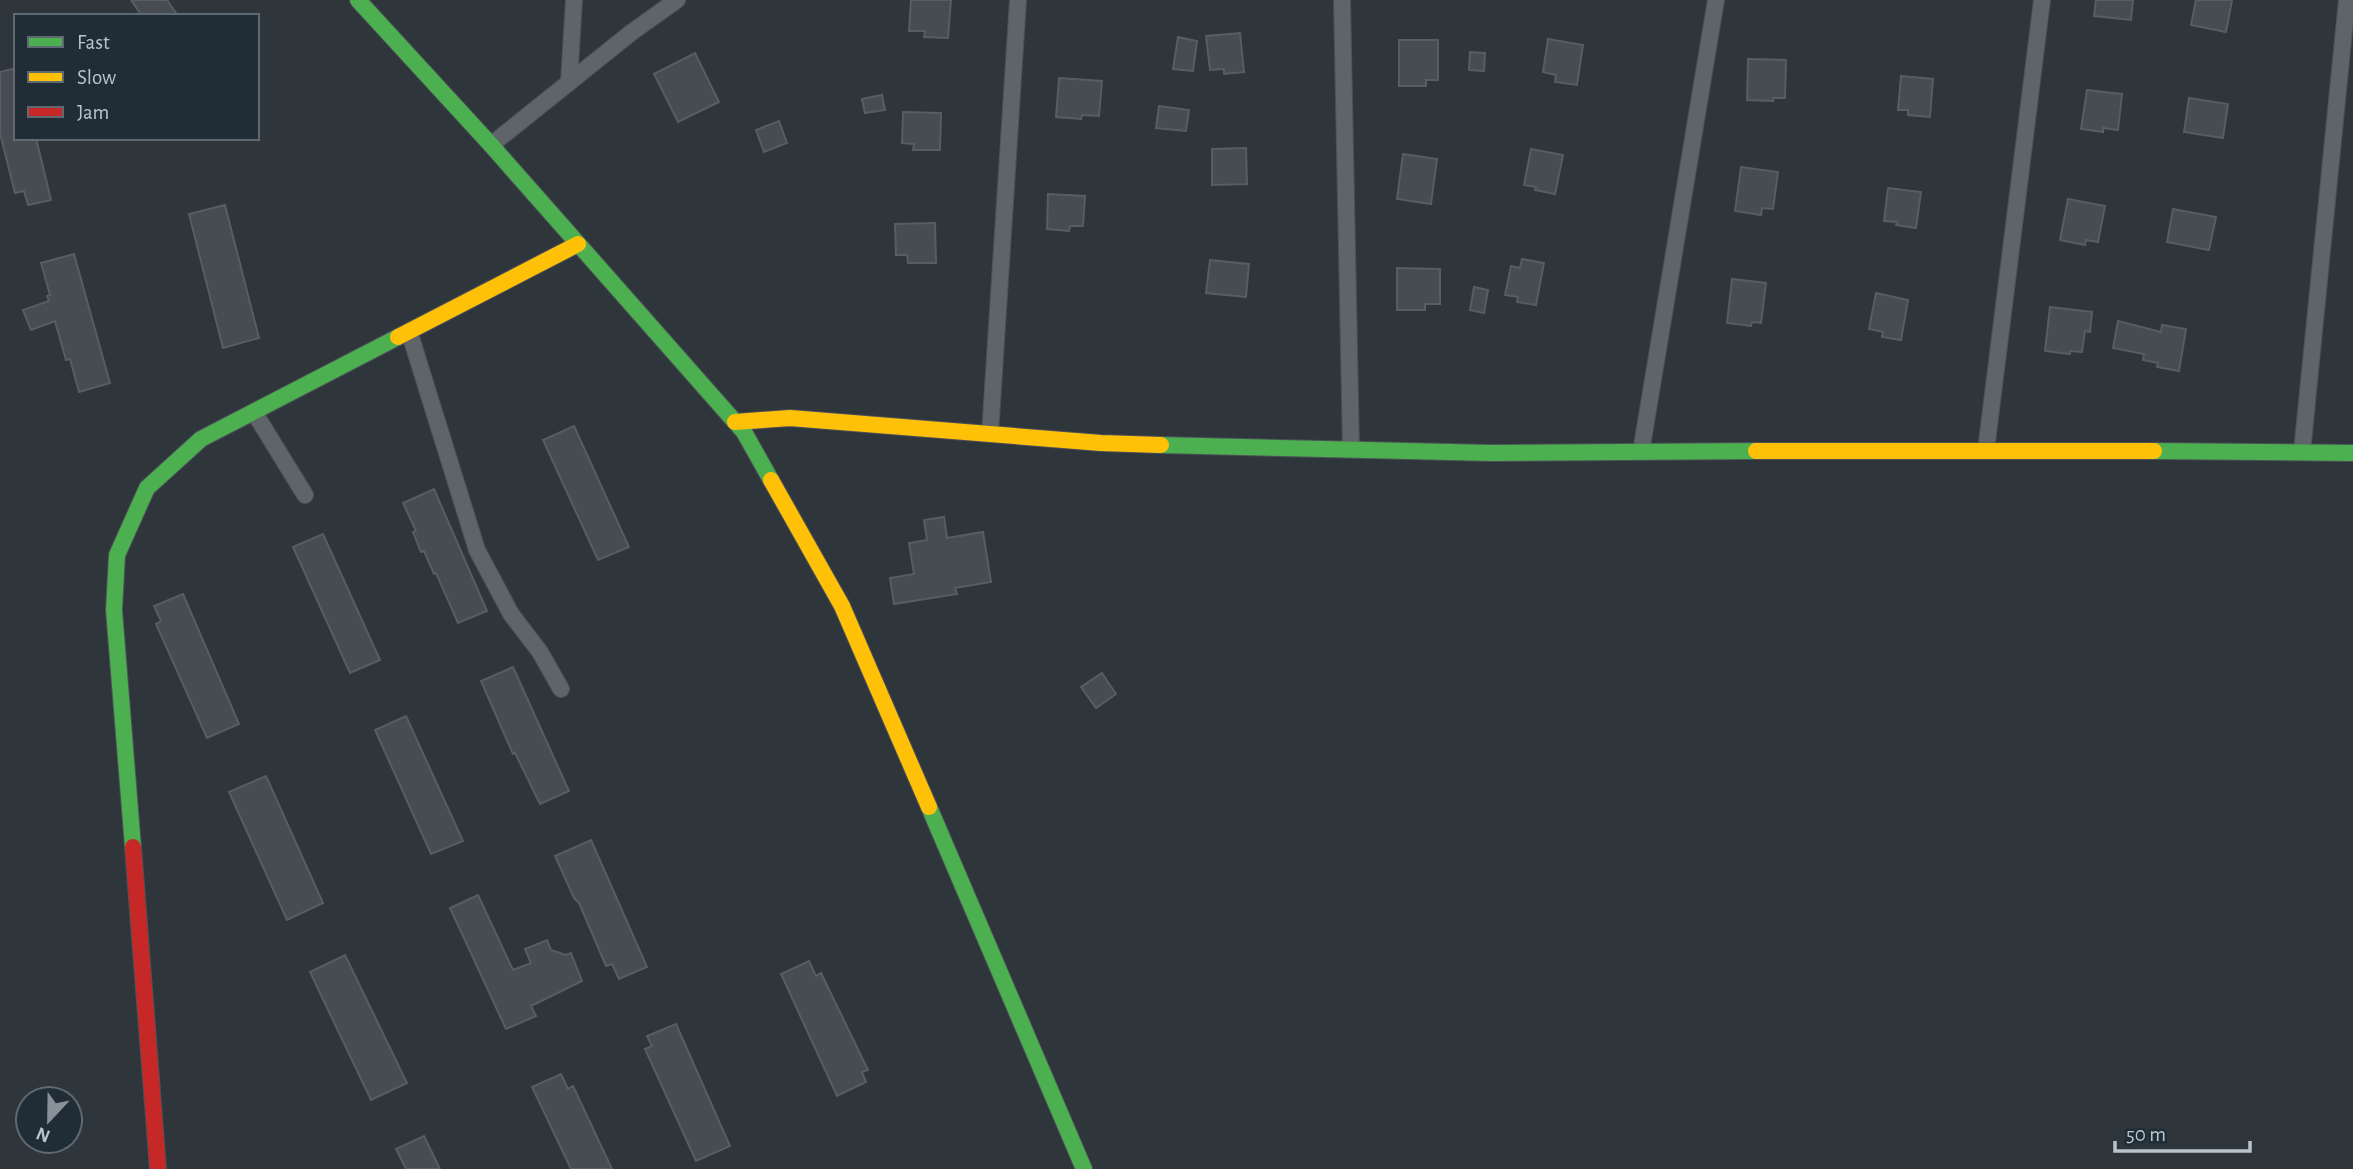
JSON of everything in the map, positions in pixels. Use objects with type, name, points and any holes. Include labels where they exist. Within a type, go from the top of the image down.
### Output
[{"type":"street","points":[[358,0],[491,145],[744,432],[842,606],[1084,1169]]},
{"type":"street","points":[[569,82],[574,0]]},
{"type":"street","points":[[491,145],[632,32],[677,0]]},
{"type":"street","points":[[990,435],[1018,0]]},
{"type":"street","points":[[1342,0],[1351,449]]},
{"type":"street","points":[[1641,452],[1716,0]]},
{"type":"street","points":[[1986,450],[2042,0]]},
{"type":"street","points":[[2302,452],[2347,0]]},
{"type":"street","points":[[158,1169],[114,610],[117,555],[146,488],[201,439],[578,244]]},
{"type":"street","points":[[410,331],[477,550],[510,614],[540,652],[561,689]]},
{"type":"street","points":[[254,412],[304,495]]},
{"type":"street","points":[[735,422],[790,418],[1101,443],[1492,453],[1986,450],[2353,453]]},
{"type":"building","points":[[131,0],[167,0],[177,14],[141,14]]},
{"type":"building","points":[[911,0],[951,0],[948,38],[924,37],[925,31],[909,31]]},
{"type":"building","points":[[2096,0],[2133,0],[2131,20],[2094,16]]},
{"type":"building","points":[[2196,0],[2232,0],[2226,32],[2191,25]]},
{"type":"building","points":[[1240,33],[1244,72],[1224,74],[1224,69],[1210,70],[1206,36]]},
{"type":"building","points":[[1178,37],[1197,41],[1193,71],[1173,69]]},
{"type":"building","points":[[1548,39],[1583,45],[1577,85],[1555,82],[1556,75],[1543,72]]},
{"type":"building","points":[[1399,40],[1438,40],[1438,80],[1426,80],[1426,86],[1399,86]]},
{"type":"building","points":[[1470,52],[1485,53],[1484,71],[1469,70]]},
{"type":"building","points":[[695,53],[719,102],[678,122],[654,74]]},
{"type":"building","points":[[1748,59],[1786,60],[1785,98],[1773,98],[1773,101],[1747,100]]},
{"type":"building","points":[[14,68],[14,140],[36,140],[51,200],[28,205],[24,191],[15,193],[0,133],[0,72]]},
{"type":"building","points":[[1901,76],[1933,79],[1930,117],[1908,115],[1908,110],[1898,110]]},
{"type":"building","points":[[1059,78],[1102,81],[1099,116],[1082,115],[1081,119],[1056,117]]},
{"type":"building","points":[[2087,90],[2122,94],[2118,130],[2103,128],[2103,132],[2081,129]]},
{"type":"building","points":[[882,95],[885,110],[865,113],[862,99]]},
{"type":"building","points":[[2189,98],[2228,104],[2223,138],[2184,132]]},
{"type":"building","points":[[1159,106],[1189,110],[1186,131],[1156,128]]},
{"type":"building","points":[[903,112],[941,113],[940,150],[913,150],[914,144],[902,143]]},
{"type":"building","points":[[779,121],[787,143],[764,152],[756,130]]},
{"type":"building","points":[[1246,148],[1247,184],[1212,185],[1212,149]]},
{"type":"building","points":[[1531,149],[1563,155],[1555,194],[1524,185]]},
{"type":"building","points":[[1403,154],[1437,159],[1431,204],[1397,199]]},
{"type":"building","points":[[1741,167],[1778,172],[1773,209],[1762,208],[1761,215],[1735,211]]},
{"type":"building","points":[[1888,188],[1921,192],[1916,228],[1884,221]]},
{"type":"building","points":[[1048,194],[1085,196],[1083,226],[1070,226],[1069,231],[1047,229]]},
{"type":"building","points":[[2068,199],[2105,206],[2098,242],[2086,240],[2085,245],[2060,240]]},
{"type":"building","points":[[225,205],[259,338],[223,348],[189,214]]},
{"type":"building","points":[[2173,209],[2216,217],[2209,250],[2167,242]]},
{"type":"building","points":[[935,223],[936,263],[908,263],[907,255],[896,255],[895,224]]},
{"type":"building","points":[[74,254],[110,383],[79,392],[55,321],[31,330],[23,310],[49,301],[47,296],[50,295],[41,263]]},
{"type":"building","points":[[1522,259],[1544,263],[1536,305],[1517,302],[1518,297],[1505,295],[1511,266],[1520,268]]},
{"type":"building","points":[[1210,260],[1249,264],[1246,297],[1206,293]]},
{"type":"building","points":[[1397,268],[1440,269],[1440,304],[1425,304],[1425,310],[1397,310]]},
{"type":"building","points":[[1732,279],[1766,283],[1761,323],[1752,322],[1751,326],[1727,323]]},
{"type":"building","points":[[1474,287],[1488,290],[1484,313],[1470,310]]},
{"type":"building","points":[[1876,293],[1908,300],[1901,340],[1882,337],[1883,332],[1869,329]]},
{"type":"building","points":[[2050,307],[2092,312],[2090,332],[2085,331],[2082,352],[2070,351],[2070,354],[2045,351]]},
{"type":"building","points":[[2118,321],[2161,332],[2162,325],[2186,329],[2179,371],[2157,367],[2158,363],[2143,360],[2144,354],[2113,348]]},
{"type":"building","points":[[574,426],[629,547],[598,560],[543,440]]},
{"type":"building","points":[[434,489],[487,611],[458,623],[436,573],[434,574],[424,551],[421,552],[413,532],[416,531],[403,503]]},
{"type":"building","points":[[944,517],[947,538],[983,532],[991,582],[955,588],[957,594],[894,604],[890,578],[914,574],[909,543],[927,540],[924,520]]},
{"type":"building","points":[[323,534],[380,660],[350,673],[293,547]]},
{"type":"building","points":[[183,594],[239,724],[207,738],[156,624],[161,621],[154,606]]},
{"type":"building","points":[[513,667],[569,791],[540,804],[515,753],[513,754],[481,681]]},
{"type":"building","points":[[1102,673],[1116,694],[1096,708],[1081,687]]},
{"type":"building","points":[[406,716],[463,841],[431,854],[375,730]]},
{"type":"building","points":[[266,776],[323,903],[287,920],[229,792]]},
{"type":"building","points":[[591,840],[647,967],[619,979],[612,964],[606,966],[555,856]]},
{"type":"building","points":[[478,895],[513,970],[531,963],[525,949],[547,940],[551,950],[566,955],[571,953],[582,981],[531,1006],[536,1016],[506,1029],[450,908]]},
{"type":"building","points":[[345,955],[407,1083],[371,1100],[310,972]]},
{"type":"building","points":[[809,961],[816,976],[821,973],[868,1070],[862,1072],[866,1082],[837,1096],[781,974]]},
{"type":"building","points":[[676,1024],[730,1146],[696,1161],[645,1049],[652,1046],[647,1036]]},
{"type":"building","points":[[561,1074],[568,1089],[573,1086],[612,1169],[571,1169],[532,1087]]},
{"type":"building","points":[[424,1136],[440,1169],[406,1169],[396,1149]]},
{"type":"traffic: fast","points":[[358,0],[491,145],[744,432],[771,480]]},
{"type":"traffic: fast","points":[[133,847],[114,610],[117,555],[147,488],[201,439],[398,337]]},
{"type":"traffic: fast","points":[[1161,445],[1492,453],[1756,451]]},
{"type":"traffic: fast","points":[[2154,451],[2353,453]]},
{"type":"traffic: fast","points":[[929,807],[1084,1169]]},
{"type":"traffic: slow","points":[[398,337],[578,244]]},
{"type":"traffic: slow","points":[[735,422],[790,418],[1101,443],[1161,445]]},
{"type":"traffic: slow","points":[[1756,451],[2154,451]]},
{"type":"traffic: slow","points":[[771,480],[842,606],[929,807]]},
{"type":"traffic: jam","points":[[133,847],[158,1169]]}]
